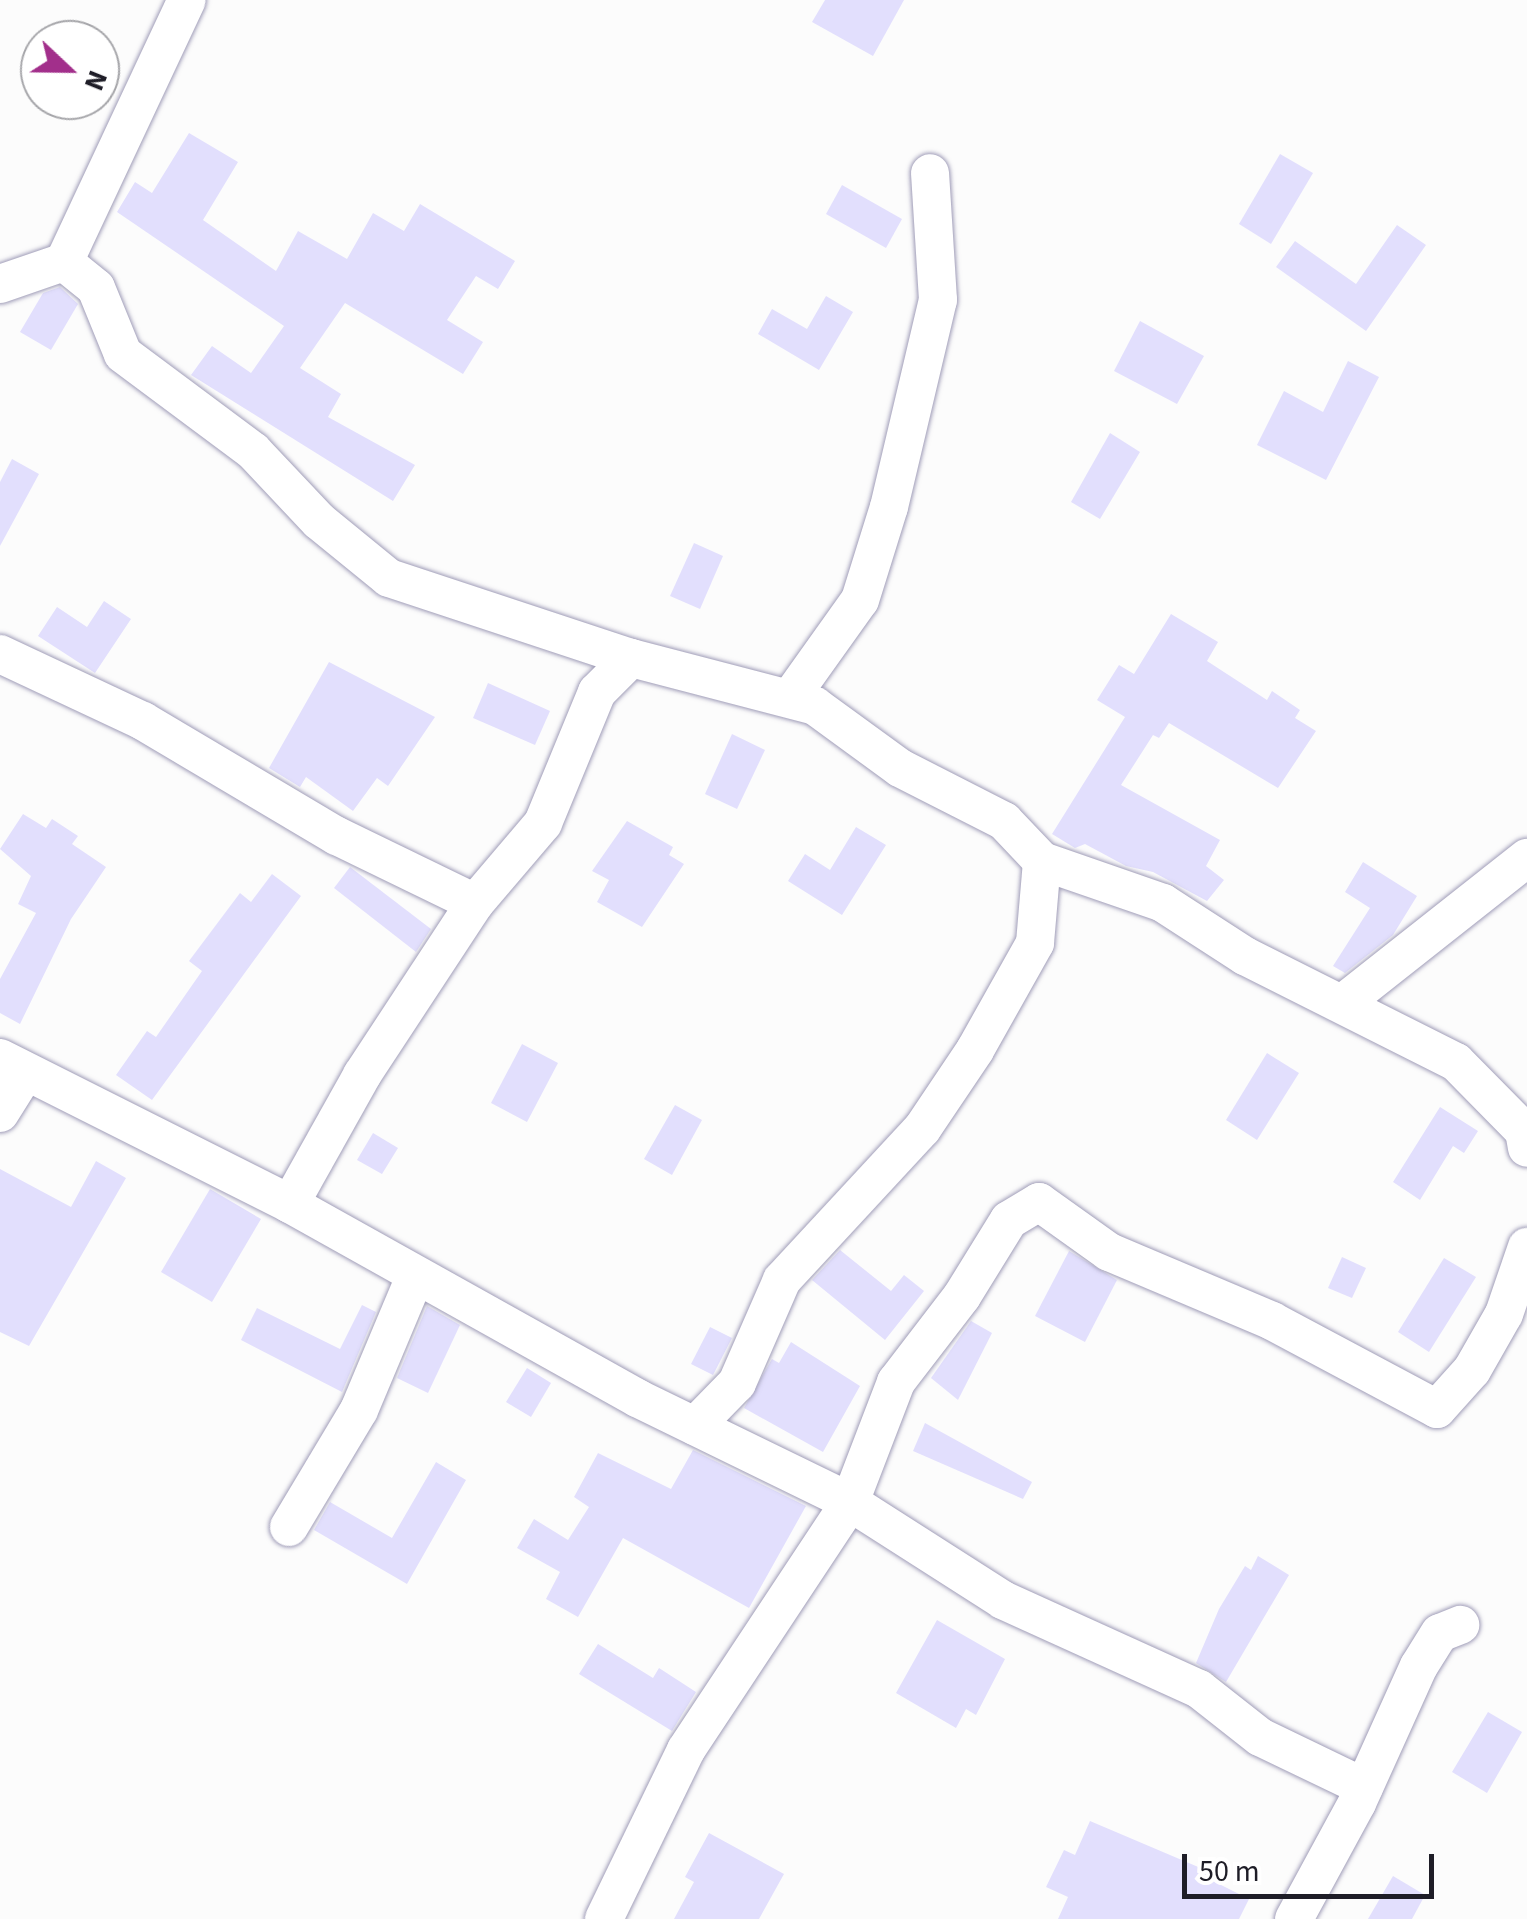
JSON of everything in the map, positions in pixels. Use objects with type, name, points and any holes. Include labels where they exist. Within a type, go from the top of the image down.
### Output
[{"type":"street","points":[[0,284],[64,262],[139,91],[188,0]]},
{"type":"street","points":[[790,698],[860,600],[889,506],[938,300],[930,172]]},
{"type":"street","points":[[64,262],[96,288],[122,354],[254,452],[319,521],[389,578],[632,658],[815,706],[900,768],[1004,821],[1042,861],[1163,903],[1245,956],[1456,1062],[1524,1131],[1527,1148]]},
{"type":"street","points":[[0,654],[143,720],[338,836],[474,903]]},
{"type":"street","points":[[290,1204],[362,1074],[474,903],[542,823],[597,692],[632,658]]},
{"type":"street","points":[[1342,1004],[1526,860]]},
{"type":"street","points":[[695,1426],[736,1383],[782,1280],[922,1128],[976,1050],[1034,943],[1042,861]]},
{"type":"street","points":[[0,1113],[13,1065],[290,1204],[415,1277],[695,1426],[850,1502],[1003,1600],[1199,1690],[1260,1737],[1364,1786]]},
{"type":"street","points":[[604,1919],[686,1750],[850,1502],[896,1382],[962,1296],[1009,1220],[1038,1202],[1109,1252],[1272,1321],[1437,1409],[1472,1370],[1504,1314],[1527,1246]]},
{"type":"street","points":[[289,1526],[359,1410],[415,1277]]},
{"type":"street","points":[[1294,1919],[1364,1786],[1419,1666],[1440,1633],[1460,1625]]},
{"type":"building","points":[[825,0],[904,0],[873,56],[812,22]]},
{"type":"building","points":[[189,133],[238,162],[203,220],[276,271],[298,231],[347,259],[373,213],[404,231],[420,204],[515,261],[498,289],[476,276],[447,320],[483,342],[463,374],[345,303],[300,368],[341,394],[328,417],[415,465],[393,501],[191,375],[212,346],[251,373],[284,326],[117,212],[135,182],[152,193]]},
{"type":"building","points":[[1280,154],[1313,173],[1271,244],[1239,224]]},
{"type":"building","points":[[842,185],[902,219],[886,248],[826,214]]},
{"type":"building","points":[[1397,225],[1426,245],[1366,331],[1276,267],[1295,241],[1356,284]]},
{"type":"building","points":[[60,287],[78,304],[51,350],[20,332],[43,293]]},
{"type":"building","points":[[826,296],[853,312],[819,370],[758,334],[772,309],[807,329]]},
{"type":"building","points":[[1140,321],[1204,356],[1177,404],[1114,371]]},
{"type":"building","points":[[1348,361],[1379,377],[1326,480],[1257,445],[1284,391],[1323,412]]},
{"type":"building","points":[[1110,433],[1140,452],[1100,519],[1071,502]]},
{"type":"building","points":[[12,459],[39,474],[0,546],[0,482]]},
{"type":"building","points":[[694,543],[723,556],[700,609],[670,596]]},
{"type":"building","points":[[104,601],[131,619],[95,673],[38,636],[57,607],[87,627]]},
{"type":"building","points":[[1171,614],[1218,642],[1207,661],[1267,700],[1272,691],[1300,710],[1295,718],[1316,731],[1278,788],[1169,723],[1159,738],[1153,735],[1121,785],[1220,840],[1206,866],[1224,880],[1207,901],[1153,872],[1126,866],[1085,844],[1075,848],[1052,834],[1125,717],[1097,700],[1119,665],[1134,674]]},
{"type":"building","points":[[329,662],[435,717],[388,786],[377,778],[353,811],[306,777],[300,787],[269,768]]},
{"type":"building","points":[[488,683],[550,711],[535,745],[473,718]]},
{"type":"building","points":[[732,734],[765,750],[737,809],[705,794]]},
{"type":"building","points":[[23,814],[46,828],[52,819],[78,836],[72,844],[106,867],[71,919],[20,1024],[0,1013],[0,979],[36,913],[18,904],[31,876],[0,849]]},
{"type":"building","points":[[627,821],[673,847],[669,855],[684,864],[642,927],[597,902],[609,880],[592,871]]},
{"type":"building","points":[[856,827],[886,845],[842,915],[788,881],[805,854],[830,870]]},
{"type":"building","points":[[1363,862],[1417,896],[1393,935],[1345,973],[1333,966],[1370,908],[1345,892]]},
{"type":"building","points":[[350,867],[431,929],[416,952],[334,888]]},
{"type":"building","points":[[272,874],[301,896],[152,1100],[116,1075],[147,1031],[156,1037],[202,971],[189,961],[240,893],[251,902]]},
{"type":"building","points":[[522,1044],[558,1063],[527,1122],[491,1103]]},
{"type":"building","points":[[1267,1053],[1299,1073],[1257,1140],[1226,1120]]},
{"type":"building","points":[[675,1105],[702,1120],[672,1175],[644,1159]]},
{"type":"building","points":[[1440,1107],[1478,1131],[1464,1153],[1453,1146],[1420,1200],[1393,1182]]},
{"type":"building","points":[[373,1133],[398,1148],[382,1174],[357,1160]]},
{"type":"building","points":[[96,1161],[126,1178],[29,1346],[0,1332],[0,1169],[71,1207]]},
{"type":"building","points":[[210,1189],[261,1219],[212,1302],[161,1272]]},
{"type":"building","points":[[840,1250],[891,1291],[904,1275],[924,1291],[885,1340],[812,1280]]},
{"type":"building","points":[[1069,1251],[1117,1280],[1085,1342],[1035,1316]]},
{"type":"building","points":[[1342,1257],[1366,1268],[1352,1298],[1328,1288]]},
{"type":"building","points":[[1444,1258],[1476,1277],[1429,1352],[1398,1332]]},
{"type":"building","points":[[362,1305],[376,1312],[342,1392],[241,1340],[257,1308],[340,1349]]},
{"type":"building","points":[[427,1306],[460,1325],[428,1393],[397,1378]]},
{"type":"building","points":[[971,1321],[992,1333],[958,1400],[931,1378]]},
{"type":"building","points":[[710,1327],[732,1338],[713,1375],[691,1364]]},
{"type":"building","points":[[791,1342],[860,1386],[823,1452],[744,1408],[772,1359],[779,1363]]},
{"type":"building","points":[[527,1368],[551,1383],[531,1417],[506,1402]]},
{"type":"building","points":[[925,1423],[1032,1482],[1023,1499],[913,1451]]},
{"type":"building","points":[[693,1450],[806,1506],[749,1608],[623,1538],[578,1617],[546,1599],[560,1572],[517,1548],[534,1519],[568,1540],[589,1507],[574,1497],[598,1453],[671,1489]]},
{"type":"building","points":[[436,1462],[466,1480],[407,1584],[314,1530],[330,1502],[392,1538]]},
{"type":"building","points":[[1258,1556],[1289,1575],[1226,1682],[1196,1663],[1219,1609],[1245,1566],[1251,1570]]},
{"type":"building","points":[[937,1620],[1005,1659],[976,1715],[966,1709],[956,1728],[896,1693]]},
{"type":"building","points":[[598,1644],[653,1678],[659,1668],[696,1692],[672,1731],[579,1674]]},
{"type":"building","points":[[1488,1712],[1522,1732],[1487,1793],[1452,1772]]},
{"type":"building","points":[[1090,1821],[1210,1872],[1207,1878],[1249,1899],[1239,1919],[1058,1919],[1068,1897],[1046,1887],[1064,1850],[1075,1855]]},
{"type":"building","points":[[709,1833],[784,1874],[759,1919],[674,1919],[694,1882],[685,1877]]},
{"type":"building","points":[[1393,1876],[1425,1895],[1412,1919],[1368,1919]]}]
